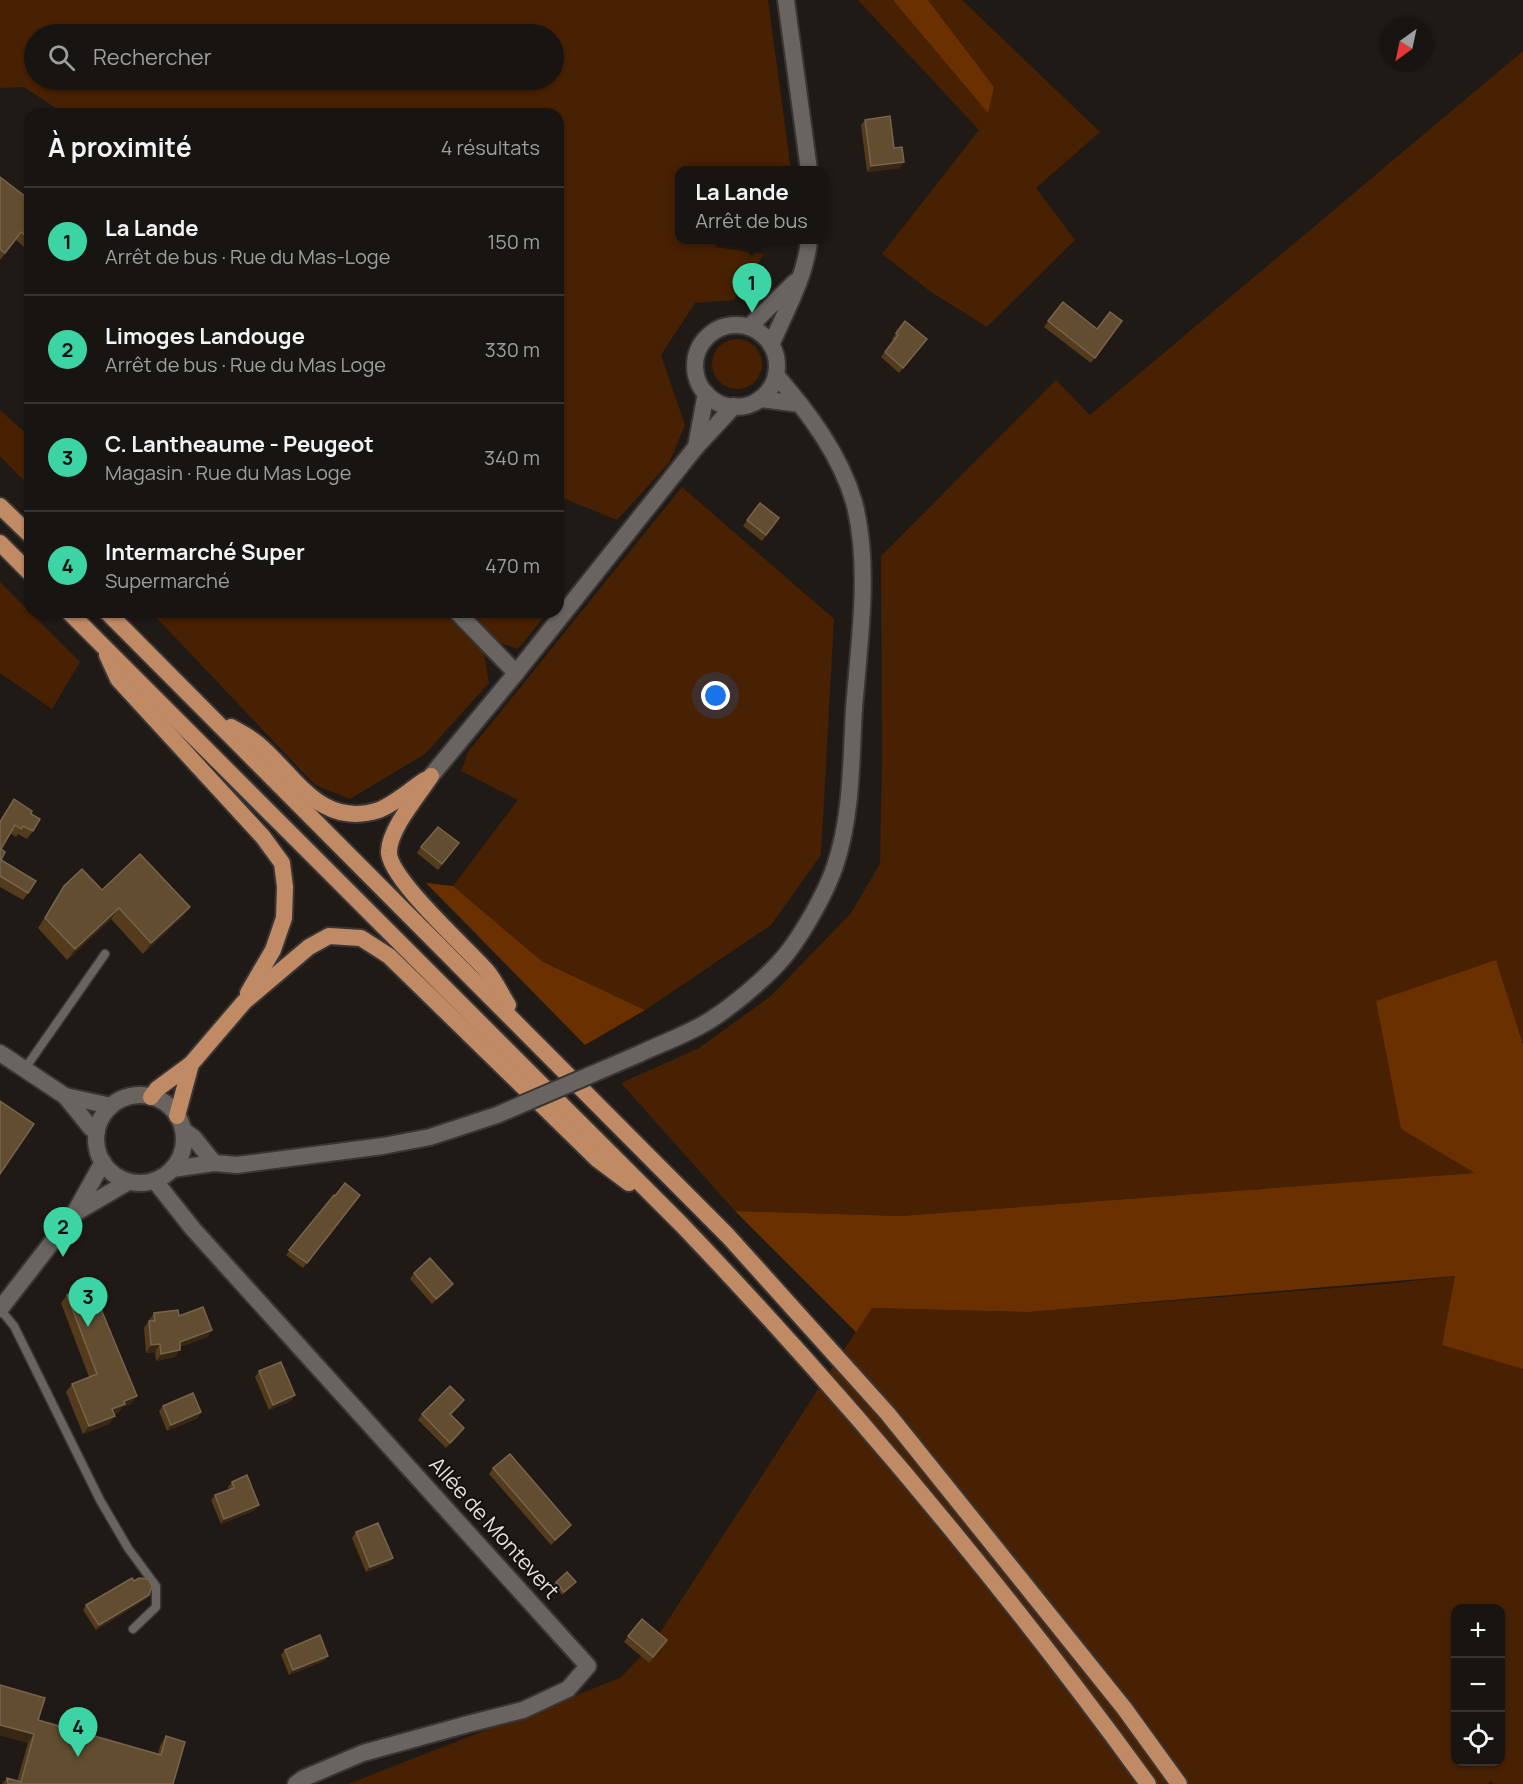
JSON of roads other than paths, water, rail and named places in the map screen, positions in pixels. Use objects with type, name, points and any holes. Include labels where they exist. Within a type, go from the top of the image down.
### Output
[{"type":"highway","points":[[0,506],[24,530]]},
{"type":"highway","points":[[0,543],[24,567]]},
{"type":"highway","points":[[75,618],[681,1224],[755,1301],[868,1428],[1024,1619],[1148,1784]]},
{"type":"highway","points":[[113,618],[728,1236],[888,1414],[1124,1708],[1179,1784]]},
{"type":"highway","points":[[102,645],[118,679],[263,837],[282,863],[285,887],[284,918],[273,950],[244,1002]]},
{"type":"highway","points":[[205,710],[258,744],[310,796],[334,812],[357,815],[381,809],[430,776]]},
{"type":"highway","points":[[430,776],[394,832],[389,853],[394,869],[408,888],[489,973],[522,1028]]},
{"type":"highway","points":[[151,1097],[157,1089],[192,1064],[244,1002],[309,947],[329,936],[361,938],[389,956],[597,1159],[681,1224]]},
{"type":"highway","points":[[180,1123],[192,1064]]},
{"type":"main road","points":[[786,0],[808,166]]},
{"type":"main road","points":[[771,345],[800,277],[809,244]]},
{"type":"main road","points":[[749,327],[800,277]]},
{"type":"main road","points":[[735,325],[749,327],[763,335],[771,345],[776,358],[776,375],[770,389],[760,399],[747,405],[734,406],[720,403],[706,393],[699,381],[696,365],[702,343],[712,333],[735,325]]},
{"type":"main road","points":[[214,1163],[167,1105],[151,1097],[133,1096],[111,1106],[102,1118],[97,1131],[97,1147],[103,1162],[113,1174],[128,1182],[143,1183],[155,1180],[172,1169],[214,1163],[237,1165],[383,1146],[430,1137],[497,1115],[712,1020],[760,981],[784,956],[813,912],[835,867],[847,819],[862,588],[862,539],[854,501],[843,472],[825,439],[776,375]]},
{"type":"main road","points":[[696,447],[706,393]]},
{"type":"main road","points":[[760,399],[800,404]]},
{"type":"main road","points":[[564,613],[696,447],[734,406]]},
{"type":"main road","points":[[463,618],[516,673]]},
{"type":"main road","points":[[430,776],[560,618]]},
{"type":"main road","points":[[0,1053],[65,1096],[91,1128],[97,1131]]},
{"type":"main road","points":[[65,1096],[111,1106]]},
{"type":"main road","points":[[172,1169],[183,1150],[180,1123]]},
{"type":"main road","points":[[0,1309],[74,1214],[103,1162]]},
{"type":"main road","name":"Allée de Montevert","points":[[155,1180],[193,1228],[588,1666],[568,1689],[524,1710],[363,1753],[296,1784]]},
{"type":"main road","points":[[74,1214],[128,1182]]},
{"type":"lane","points":[[24,1070],[105,954]]},
{"type":"lane","points":[[0,1309],[15,1326],[100,1500],[128,1548],[156,1586],[156,1607],[133,1629]]},
{"type":"place","name":"La Lande","points":[[752,313]]},
{"type":"place","name":"Limoges Landouge","points":[[63,1257]]},
{"type":"place","name":"C. Lantheaume - Peugeot","points":[[88,1327]]},
{"type":"place","name":"Intermarché Super","points":[[78,1757]]}]
